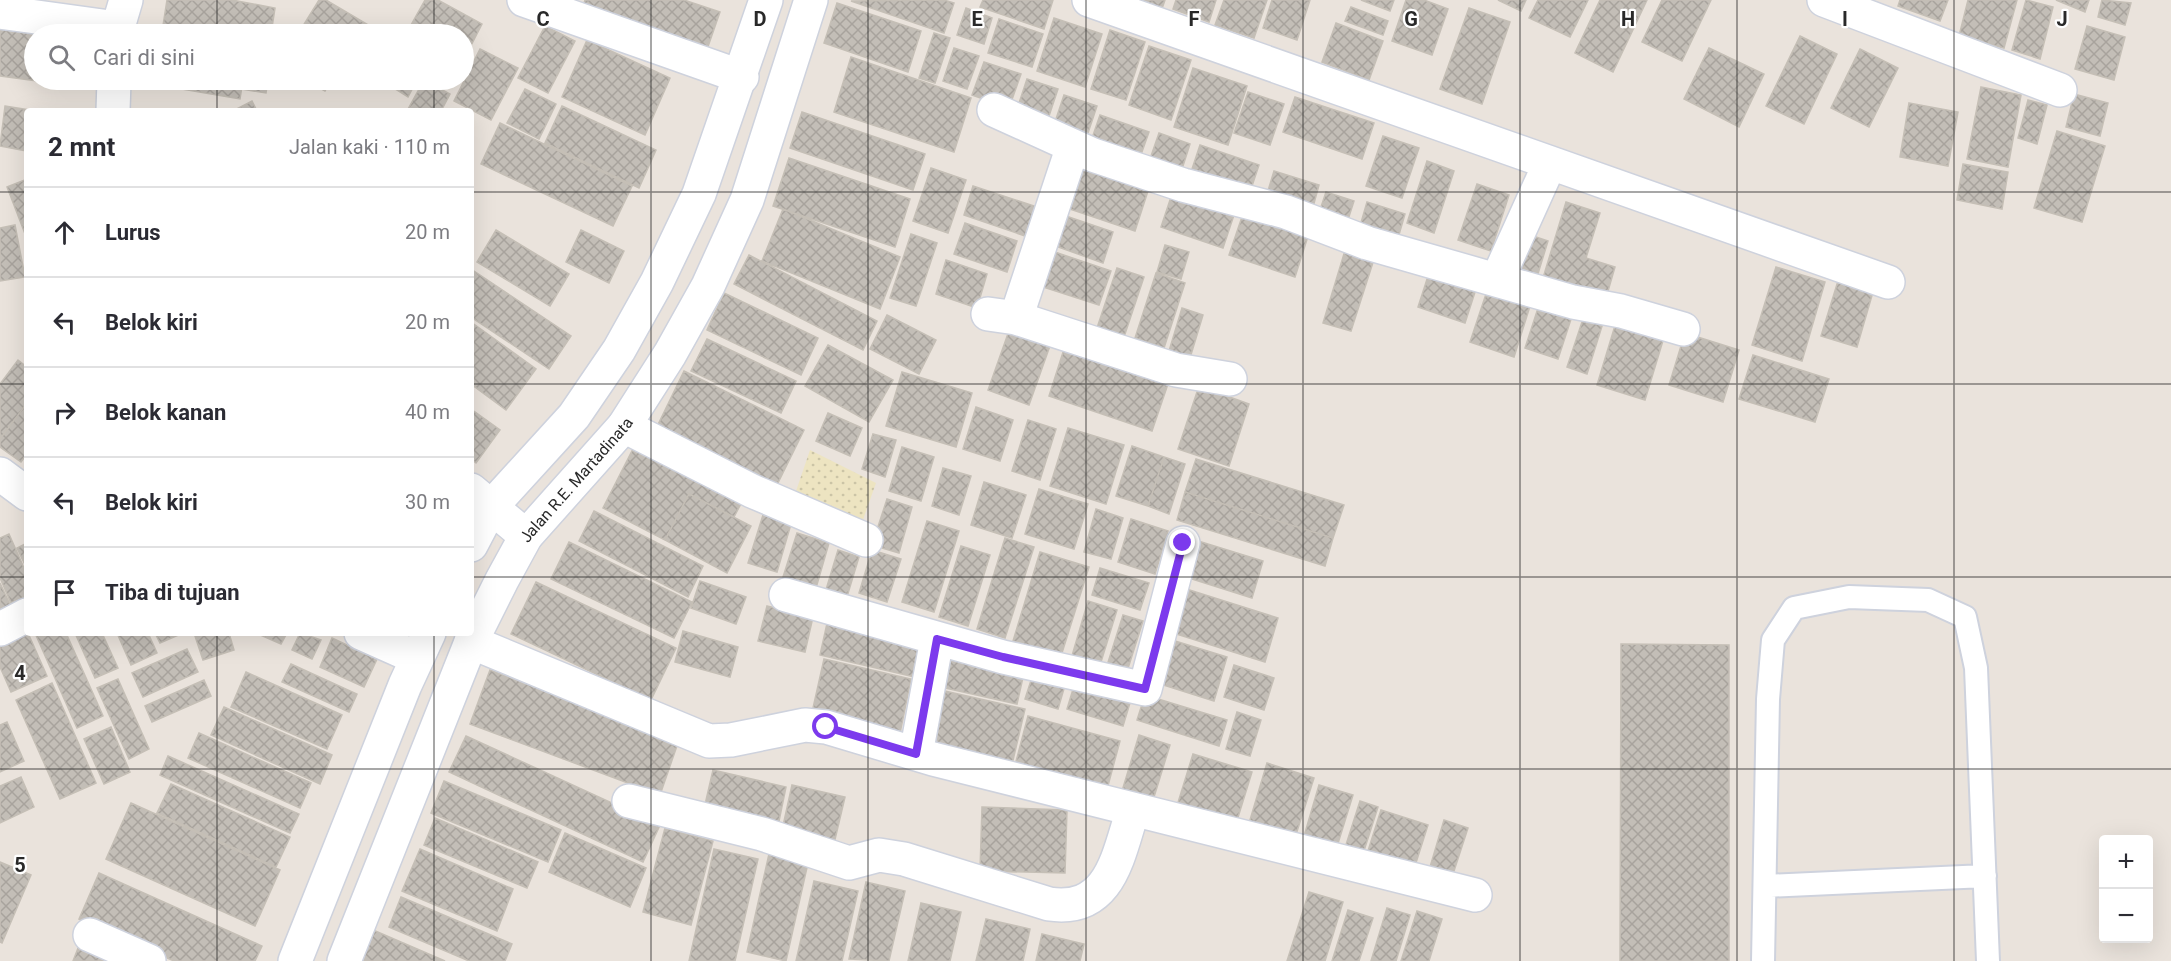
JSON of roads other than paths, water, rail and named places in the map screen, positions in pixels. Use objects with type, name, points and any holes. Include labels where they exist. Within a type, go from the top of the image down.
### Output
[{"type":"street","points":[[524,0],[742,77]]},
{"type":"street","points":[[474,531],[481,499],[574,416],[619,350],[657,282],[699,194],[742,77],[766,0]]},
{"type":"street","name":"Jalan R.E. Martadinata","points":[[344,961],[471,642],[526,536],[624,426],[670,354],[708,286],[742,210],[784,89],[811,0]]},
{"type":"street","points":[[1089,0],[1888,282]]},
{"type":"street","points":[[1824,0],[2060,90]]},
{"type":"street","points":[[0,12],[120,21]]},
{"type":"street","points":[[113,108],[114,90]]},
{"type":"street","points":[[994,110],[1093,155],[1183,185],[1286,212],[1367,243],[1683,329]]},
{"type":"street","points":[[1072,146],[1002,316],[1176,370],[1230,379]]},
{"type":"street","points":[[1497,280],[1550,163]]},
{"type":"street","points":[[624,426],[752,491],[866,540]]},
{"type":"street","points":[[0,474],[24,492]]},
{"type":"street","points":[[481,499],[526,536]]},
{"type":"street","points":[[786,595],[1003,657],[1145,689],[1183,543]]},
{"type":"street","points":[[0,629],[24,617]]},
{"type":"street","points":[[295,961],[423,645],[377,636]]},
{"type":"street","points":[[916,754],[937,639]]},
{"type":"street","points":[[471,642],[709,741],[731,740],[805,725],[826,727],[916,754],[1475,896]]},
{"type":"street","points":[[629,801],[762,834],[849,862],[879,855],[904,859],[1065,907],[1097,892],[1111,878],[1133,810]]},
{"type":"street","points":[[90,935],[149,961]]},
{"type":"lane","points":[[1763,961],[1768,699],[1773,640],[1794,608],[1849,597],[1928,600],[1965,617],[1976,668],[1988,961]]},
{"type":"lane","points":[[1766,886],[1985,876]]}]
